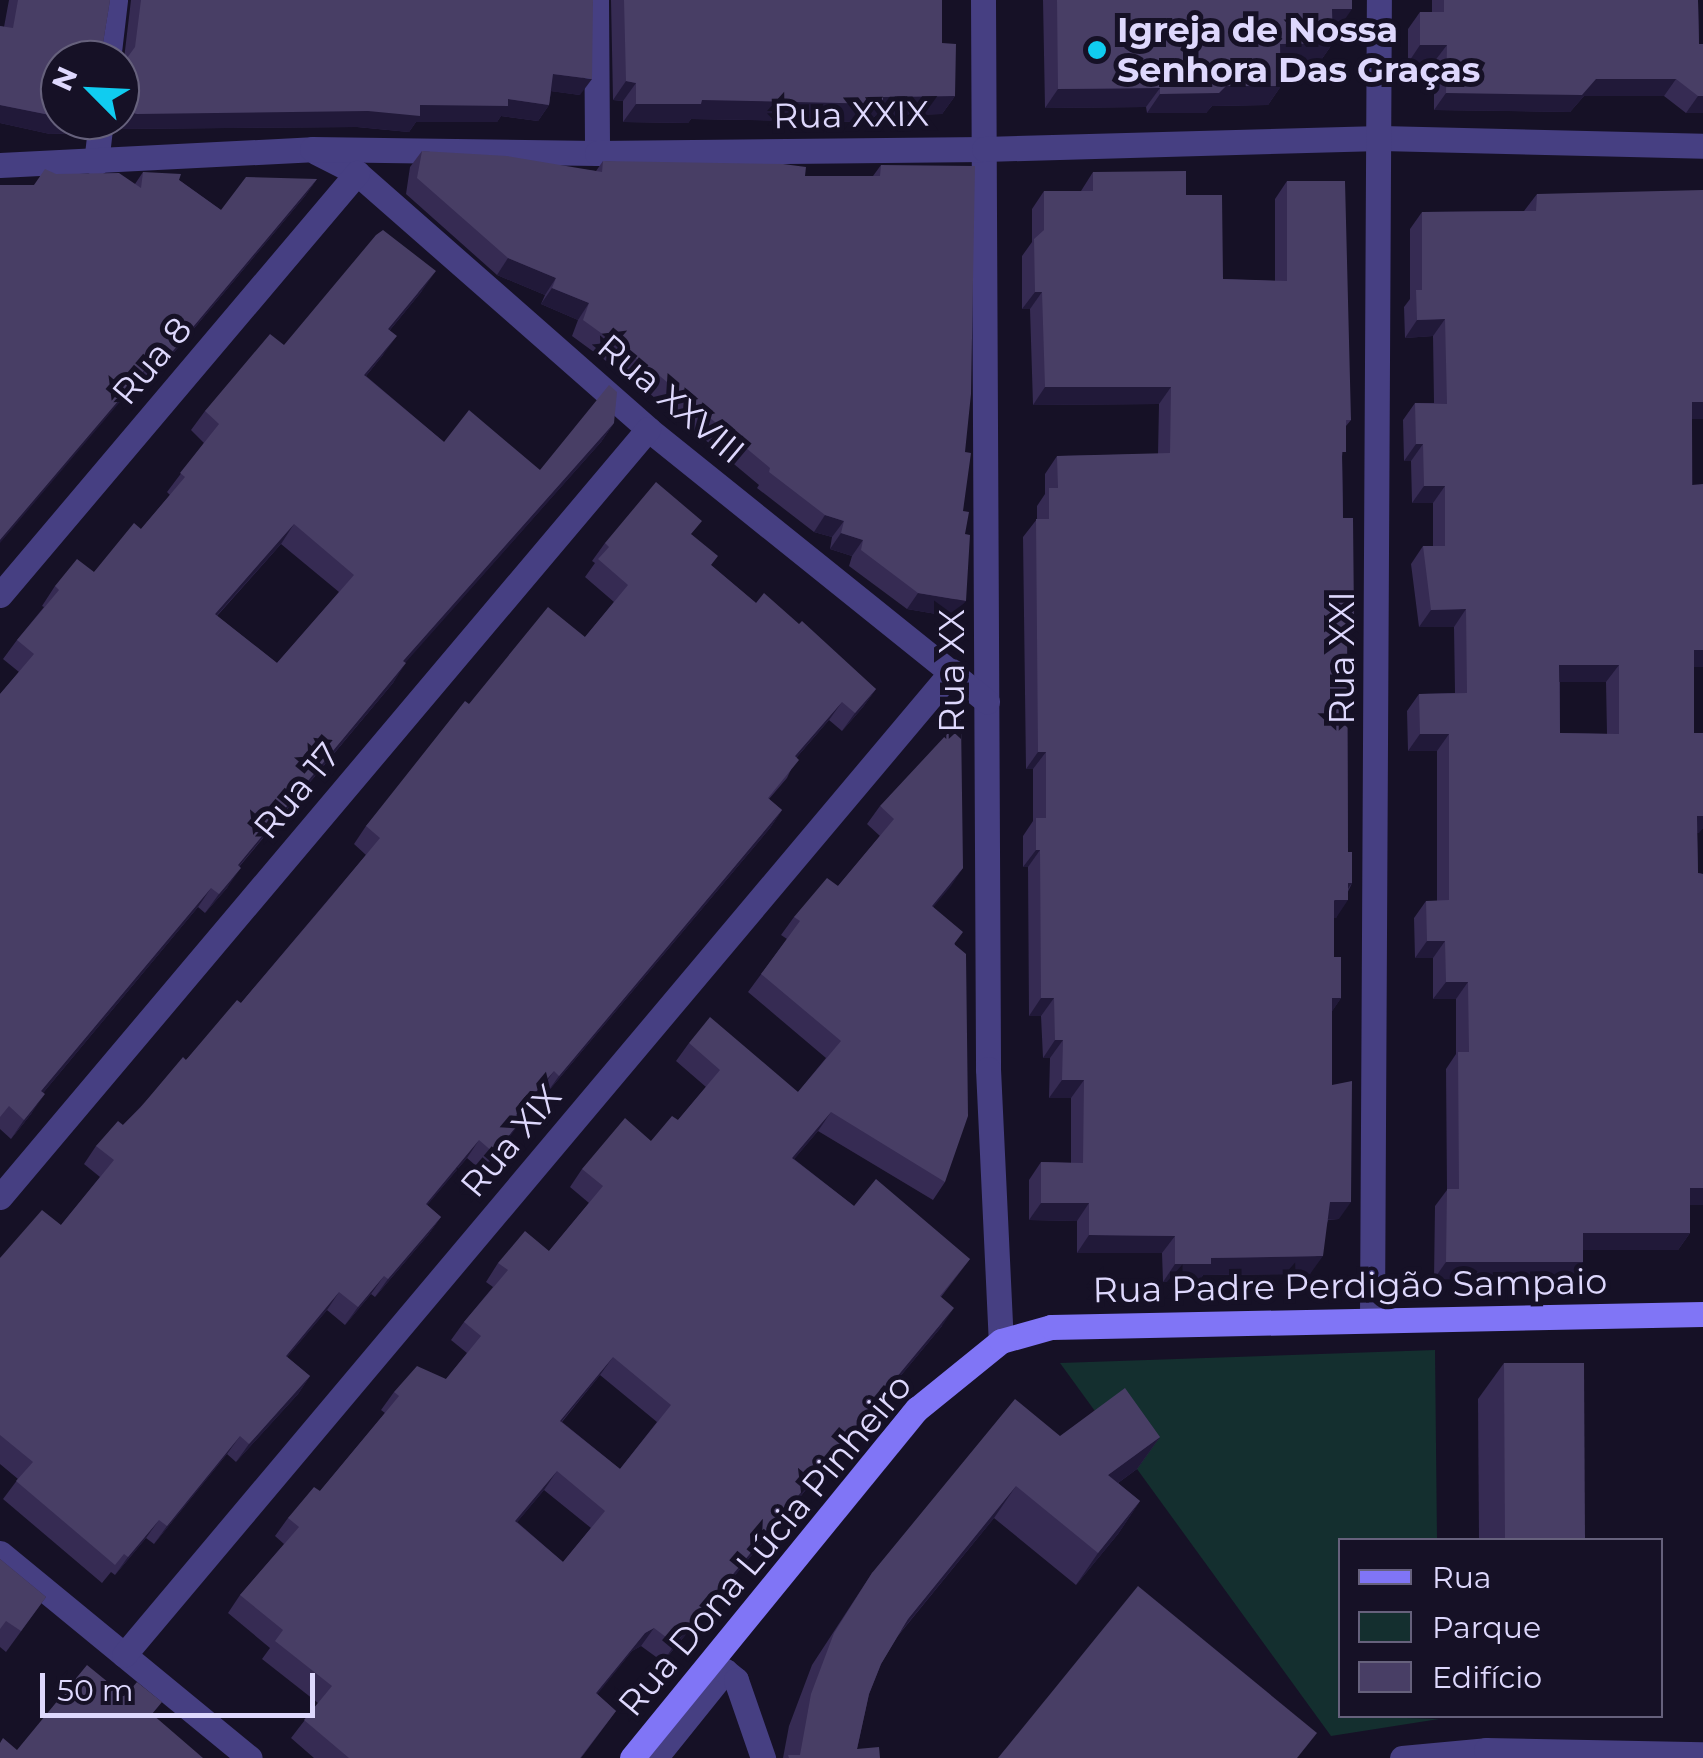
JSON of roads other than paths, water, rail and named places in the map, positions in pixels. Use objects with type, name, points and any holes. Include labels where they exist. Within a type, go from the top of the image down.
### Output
[{"type":"main road","name":"Rua Padre Perdigão Sampaio","points":[[1001,1340],[1051,1327],[1703,1314]]},
{"type":"main road","name":"Rua Dona Lúcia Pinheiro","points":[[632,1758],[917,1409],[1001,1340]]},
{"type":"street","points":[[110,40],[115,0]]},
{"type":"street","points":[[596,0],[597,153]]},
{"type":"street","name":"Rua XX","points":[[983,0],[988,1069],[1001,1340]]},
{"type":"street","name":"Rua XXI","points":[[1372,1318],[1379,0]]},
{"type":"street","name":"Rua XXIX","points":[[0,165],[312,150],[597,153],[984,149],[1381,138],[1703,146]]},
{"type":"street","points":[[96,163],[99,140]]},
{"type":"street","name":"Rua XXVIII","points":[[312,150],[357,173],[648,429],[987,702]]},
{"type":"street","name":"Rua 8","points":[[0,594],[357,173]]},
{"type":"street","name":"Rua 17","points":[[0,1198],[648,429]]},
{"type":"street","name":"Rua XIX","points":[[124,1655],[952,672]]},
{"type":"street","points":[[0,1553],[250,1758]]},
{"type":"street","points":[[655,1758],[725,1670],[736,1680],[763,1758]]},
{"type":"street","points":[[1402,1758],[1486,1750],[1703,1754]]},
{"type":"place","name":"Igreja de Nossa Senhora Das Graças","points":[[1097,50]]}]
